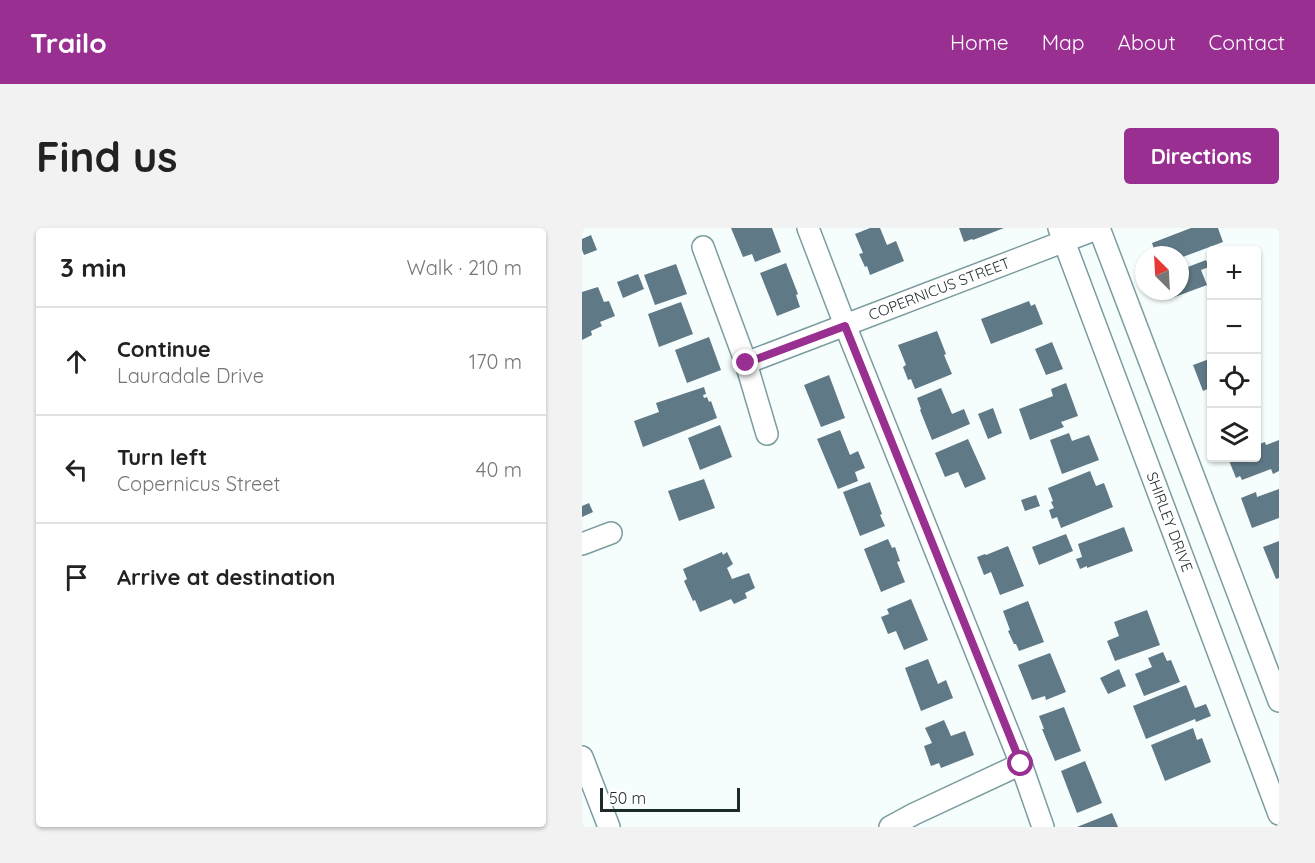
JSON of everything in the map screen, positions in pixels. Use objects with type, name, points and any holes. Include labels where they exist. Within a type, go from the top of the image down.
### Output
[{"type":"street","points":[[808,228],[845,326],[1021,764],[1043,827]]},
{"type":"street","points":[[1099,228],[1279,701]]},
{"type":"street","name":"COPERNICUS STREET","points":[[746,363],[845,326],[1062,235],[1099,228]]},
{"type":"street","name":"SHIRLEY DRIVE","points":[[1062,235],[1279,814]]},
{"type":"street","points":[[703,247],[746,363],[767,434]]},
{"type":"street","points":[[582,544],[611,533]]},
{"type":"street","points":[[582,757],[609,827]]},
{"type":"street","points":[[890,827],[1021,764]]},
{"type":"building","points":[[731,228],[772,228],[781,252],[755,262],[752,254],[743,257]]},
{"type":"building","points":[[870,228],[880,228],[887,245],[896,241],[904,261],[870,275],[859,254],[863,253],[855,234]]},
{"type":"building","points":[[959,228],[1004,228],[964,242]]},
{"type":"building","points":[[1191,228],[1218,228],[1223,242],[1207,246],[1189,255],[1189,246],[1153,246],[1152,243]]},
{"type":"building","points":[[591,235],[597,250],[584,255],[582,239]]},
{"type":"building","points":[[1206,260],[1207,268],[1201,270],[1207,285],[1189,292],[1189,267]]},
{"type":"building","points":[[786,263],[798,294],[796,295],[800,307],[777,316],[760,273]]},
{"type":"building","points":[[676,264],[687,294],[655,305],[644,275]]},
{"type":"building","points":[[638,274],[644,289],[623,298],[617,282]]},
{"type":"building","points":[[598,287],[604,302],[609,301],[615,316],[600,322],[602,326],[591,331],[592,335],[582,340],[582,292]]},
{"type":"building","points":[[1029,301],[1031,306],[1035,304],[1043,324],[991,344],[981,319]]},
{"type":"building","points":[[681,302],[693,334],[659,347],[648,314]]},
{"type":"building","points":[[937,331],[952,374],[915,389],[911,379],[908,380],[903,367],[906,365],[898,345]]},
{"type":"building","points":[[709,337],[721,370],[687,383],[675,350]]},
{"type":"building","points":[[1052,342],[1063,369],[1046,375],[1035,349]]},
{"type":"building","points":[[1207,360],[1207,389],[1203,391],[1193,365]]},
{"type":"building","points":[[829,375],[845,418],[821,427],[804,385]]},
{"type":"building","points":[[1066,383],[1078,416],[1061,422],[1064,427],[1030,440],[1019,409],[1053,396],[1051,389]]},
{"type":"building","points":[[704,387],[706,394],[703,395],[704,398],[707,397],[709,402],[711,401],[717,418],[643,447],[634,421],[659,412],[656,403]]},
{"type":"building","points":[[941,388],[952,414],[964,409],[970,424],[932,440],[917,398]]},
{"type":"building","points":[[993,408],[1002,433],[988,439],[978,414]]},
{"type":"building","points":[[720,425],[732,457],[700,470],[688,438]]},
{"type":"building","points":[[840,430],[850,455],[858,451],[865,468],[855,472],[858,481],[838,489],[817,439]]},
{"type":"building","points":[[1069,433],[1072,441],[1089,435],[1099,460],[1062,474],[1050,440]]},
{"type":"building","points":[[968,439],[986,479],[965,488],[958,472],[945,477],[935,453]]},
{"type":"building","points":[[1279,440],[1279,471],[1273,474],[1271,469],[1242,480],[1240,476],[1236,478],[1230,462],[1261,462],[1261,443],[1265,442],[1266,445]]},
{"type":"building","points":[[1090,471],[1096,486],[1104,483],[1113,507],[1061,528],[1057,517],[1052,519],[1049,510],[1054,508],[1048,488]]},
{"type":"building","points":[[704,479],[715,508],[679,521],[668,491]]},
{"type":"building","points":[[870,482],[885,526],[860,536],[843,492]]},
{"type":"building","points":[[1279,489],[1279,518],[1252,528],[1241,498],[1256,492],[1257,497]]},
{"type":"building","points":[[1036,495],[1040,506],[1025,511],[1021,500]]},
{"type":"building","points":[[589,503],[593,512],[582,517],[582,506]]},
{"type":"building","points":[[1124,527],[1133,551],[1080,569],[1076,559],[1082,557],[1078,544]]},
{"type":"building","points":[[1066,534],[1073,551],[1039,565],[1032,547]]},
{"type":"building","points":[[888,539],[892,548],[895,547],[900,561],[897,562],[905,582],[881,592],[864,549]]},
{"type":"building","points":[[1279,541],[1279,578],[1276,579],[1263,547]]},
{"type":"building","points":[[1008,546],[1024,586],[1000,595],[991,572],[984,575],[977,557]]},
{"type":"building","points":[[722,552],[723,555],[727,552],[733,564],[727,568],[732,579],[749,573],[755,588],[745,593],[747,598],[734,604],[731,599],[700,612],[684,581],[687,579],[683,569]]},
{"type":"building","points":[[911,599],[928,640],[904,650],[896,631],[888,634],[881,617],[889,614],[887,609]]},
{"type":"building","points":[[1028,601],[1044,642],[1019,651],[1008,631],[1010,630],[1003,611]]},
{"type":"building","points":[[1147,610],[1160,645],[1115,661],[1107,641],[1119,636],[1114,622]]},
{"type":"building","points":[[1163,652],[1167,661],[1171,660],[1180,682],[1144,696],[1135,674],[1152,667],[1148,658]]},
{"type":"building","points":[[1050,653],[1066,692],[1046,700],[1045,696],[1032,700],[1018,665]]},
{"type":"building","points":[[928,659],[938,684],[946,680],[953,698],[921,711],[905,668]]},
{"type":"building","points":[[1119,669],[1126,686],[1108,694],[1100,678]]},
{"type":"building","points":[[1186,685],[1195,708],[1206,704],[1211,716],[1196,722],[1195,719],[1146,739],[1133,706]]},
{"type":"building","points":[[1064,707],[1081,751],[1055,761],[1039,716]]},
{"type":"building","points":[[944,720],[951,736],[965,731],[974,755],[941,768],[939,763],[931,766],[924,746],[932,743],[925,728]]},
{"type":"building","points":[[1193,728],[1197,740],[1202,738],[1211,762],[1165,781],[1151,745]]},
{"type":"building","points":[[1085,761],[1102,803],[1077,813],[1061,771]]},
{"type":"building","points":[[1112,813],[1118,827],[1077,827]]},
{"type":"route","points":[[746,363],[845,326],[1021,764]]}]
